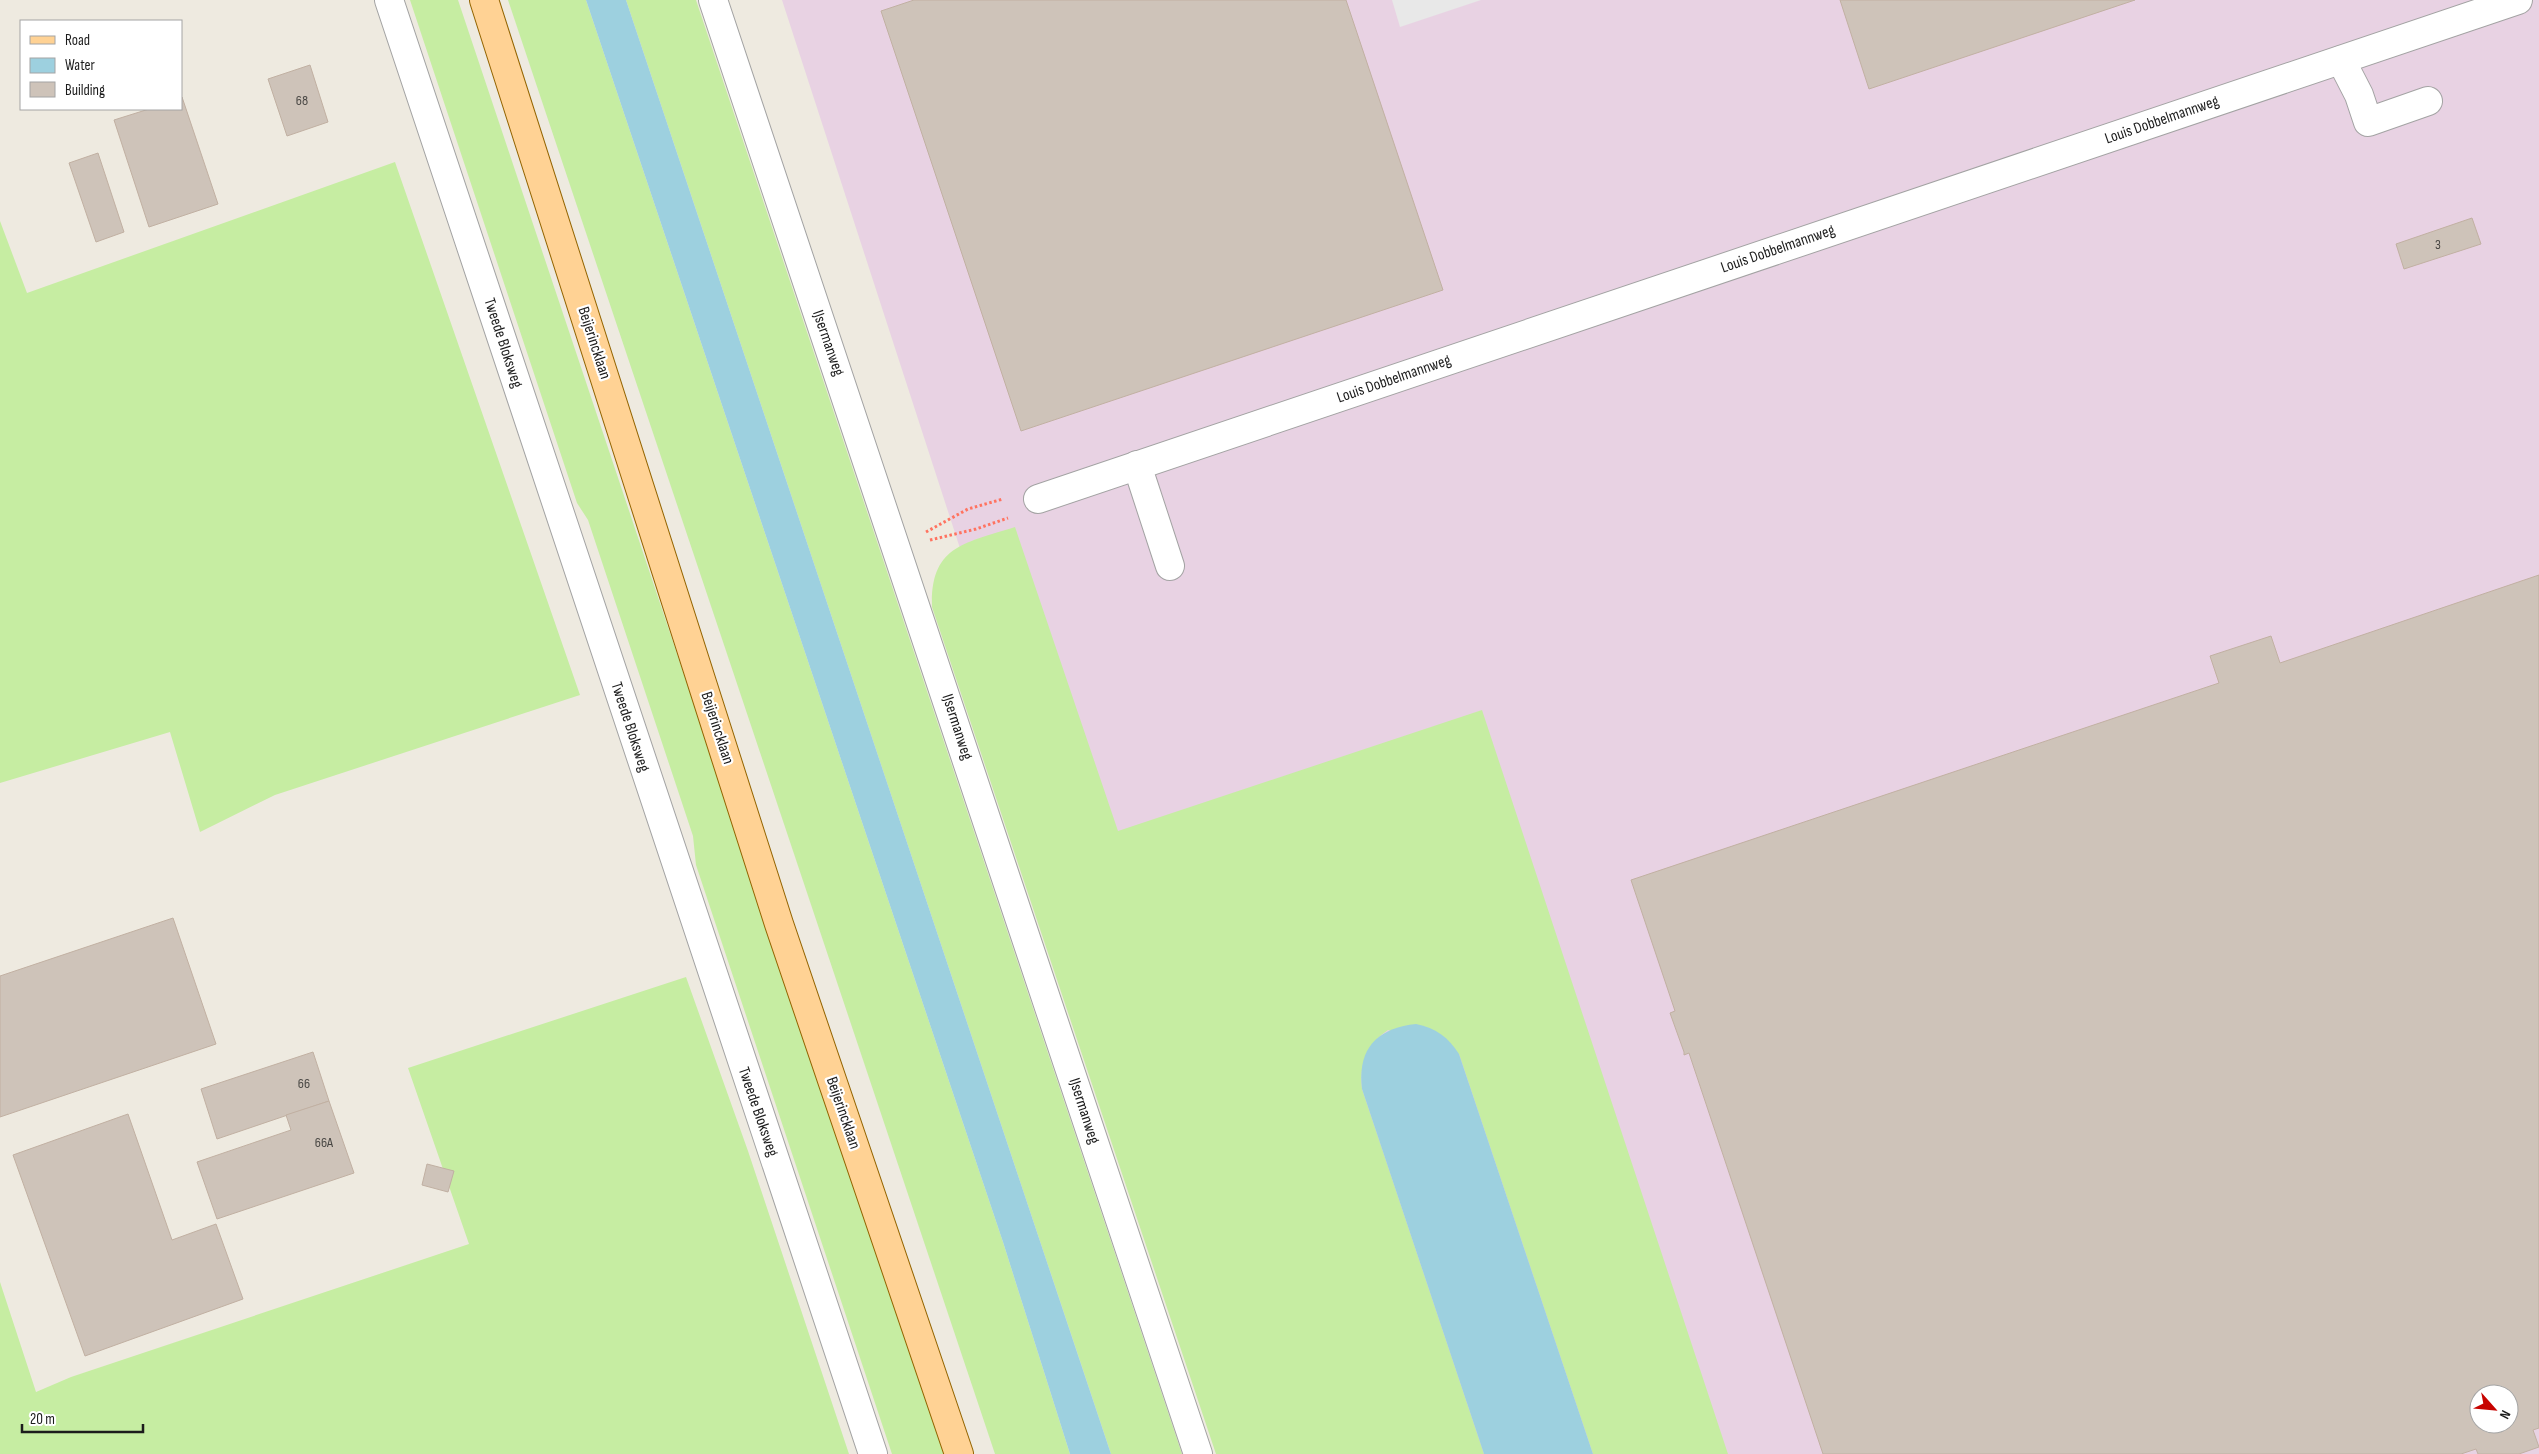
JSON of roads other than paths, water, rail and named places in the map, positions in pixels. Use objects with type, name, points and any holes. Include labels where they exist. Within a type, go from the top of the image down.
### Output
[{"type":"main road","name":"Beijerincklaan","points":[[484,0],[776,915],[959,1454]]},
{"type":"street","name":"Tweede Bloksweg","points":[[389,0],[873,1454]]},
{"type":"street","name":"IJsermanweg","points":[[713,0],[1198,1454]]},
{"type":"street","name":"Louis Dobbelmannweg","points":[[1038,499],[2518,0]]},
{"type":"street","points":[[2341,60],[2359,96],[2368,122],[2428,101]]},
{"type":"street","points":[[1137,465],[1170,566]]},
{"type":"water","points":[[586,0],[626,0],[1111,1454],[1070,1454],[1003,1242]]},
{"type":"water","points":[[1416,1024],[1441,1034],[1459,1054],[1593,1454],[1484,1454],[1362,1089],[1361,1075],[1363,1063],[1372,1043],[1390,1030]]}]
